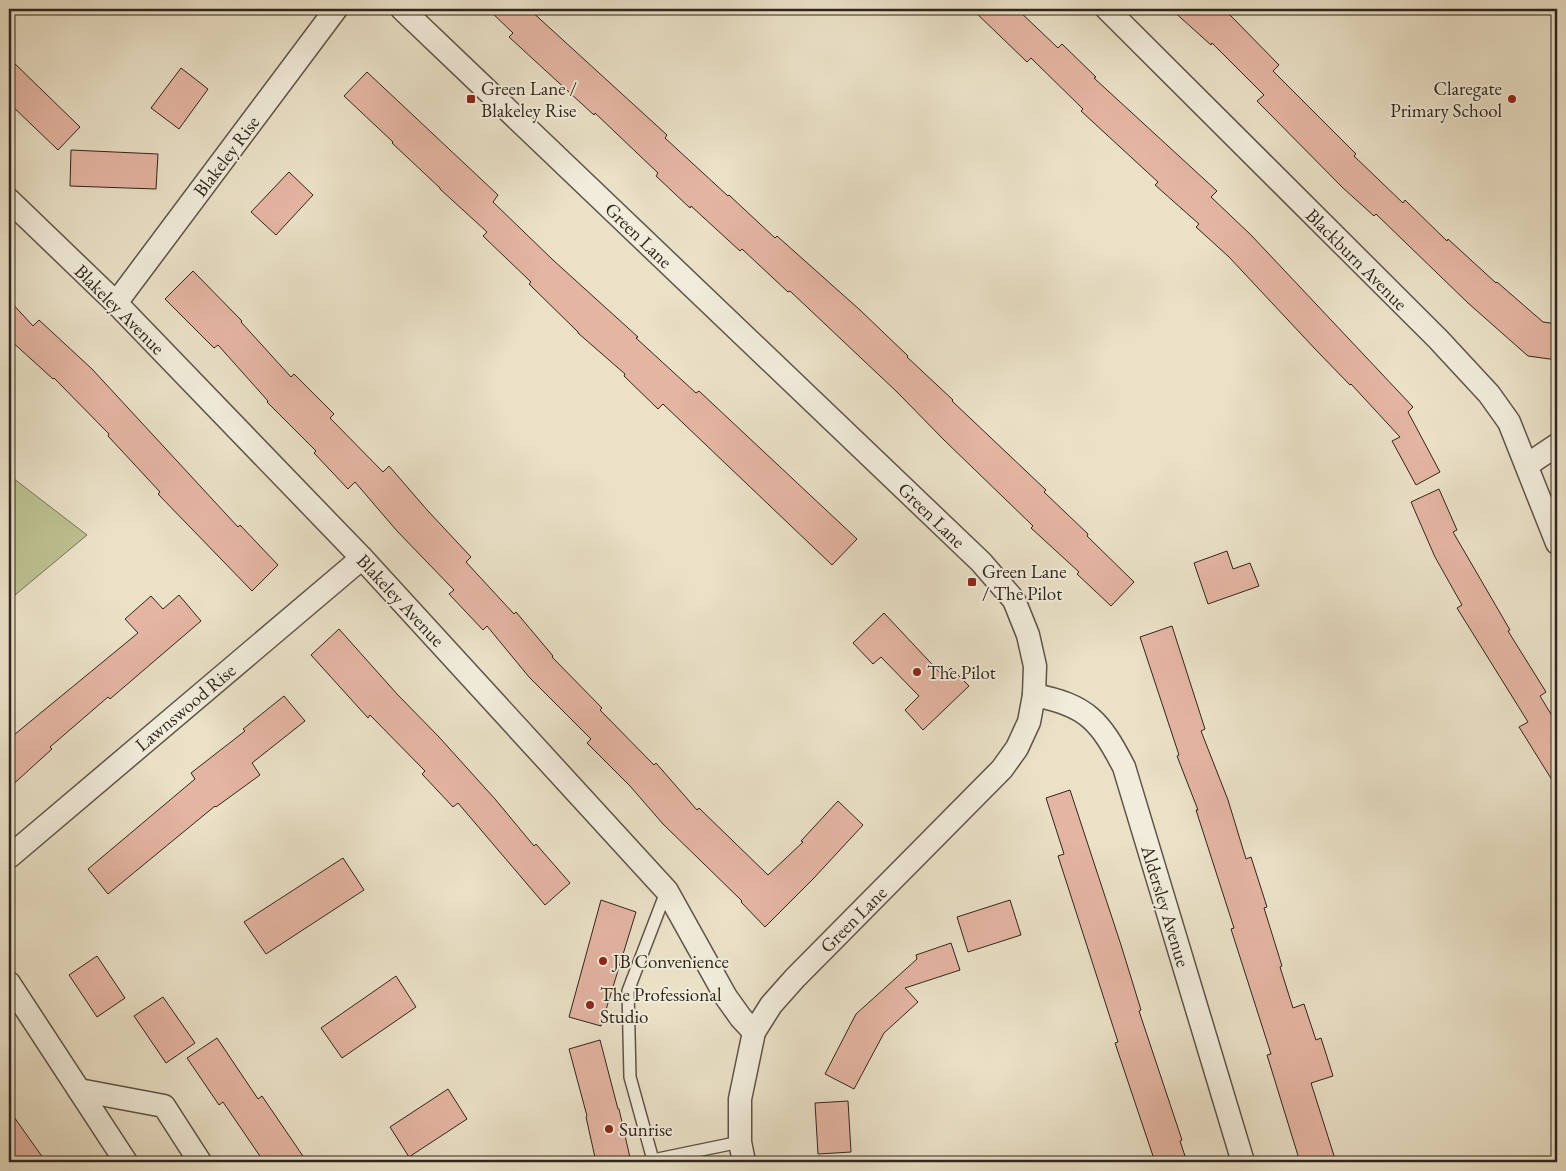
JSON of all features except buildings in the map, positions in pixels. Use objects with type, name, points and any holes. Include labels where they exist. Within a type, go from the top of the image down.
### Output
[{"type":"street","name":"Blakeley Rise","points":[[116,304],[336,9]]},
{"type":"street","name":"Green Lane","points":[[402,9],[982,562],[1014,600],[1028,635],[1035,666],[1034,695],[1029,722],[1017,748],[1002,769],[795,978],[771,1006],[754,1032],[740,1099],[742,1152]]},
{"type":"street","name":"Blackburn Avenue","points":[[1107,9],[1438,339],[1489,394],[1509,422],[1557,543]]},
{"type":"street","name":"Blakeley Avenue","points":[[9,200],[116,304],[362,558],[667,890],[726,997],[754,1032]]},
{"type":"street","points":[[1527,466],[1557,445]]},
{"type":"street","name":"Lawnswood Rise","points":[[9,857],[362,558]]},
{"type":"street","name":"Aldersley Avenue","points":[[1034,695],[1053,698],[1076,708],[1096,721],[1109,738],[1124,767],[1243,1162]]},
{"type":"street","points":[[9,983],[126,1162]]},
{"type":"street","points":[[78,1090],[164,1106],[200,1162]]},
{"type":"lane","points":[[667,890],[628,990],[630,1077],[653,1160],[742,1152]]},
{"type":"green space","points":[[9,475],[87,535],[9,600]]},
{"type":"place","name":"Green Lane / Blakeley Rise","points":[[471,99]]},
{"type":"place","name":"Claregate Primary School","points":[[1512,99]]},
{"type":"place","name":"Green Lane / The Pilot","points":[[972,582]]},
{"type":"place","name":"The Pilot","points":[[917,672]]},
{"type":"place","name":"JB Convenience","points":[[603,961]]},
{"type":"place","name":"The Professional Studio","points":[[590,1005]]},
{"type":"place","name":"Sunrise","points":[[609,1129]]}]
